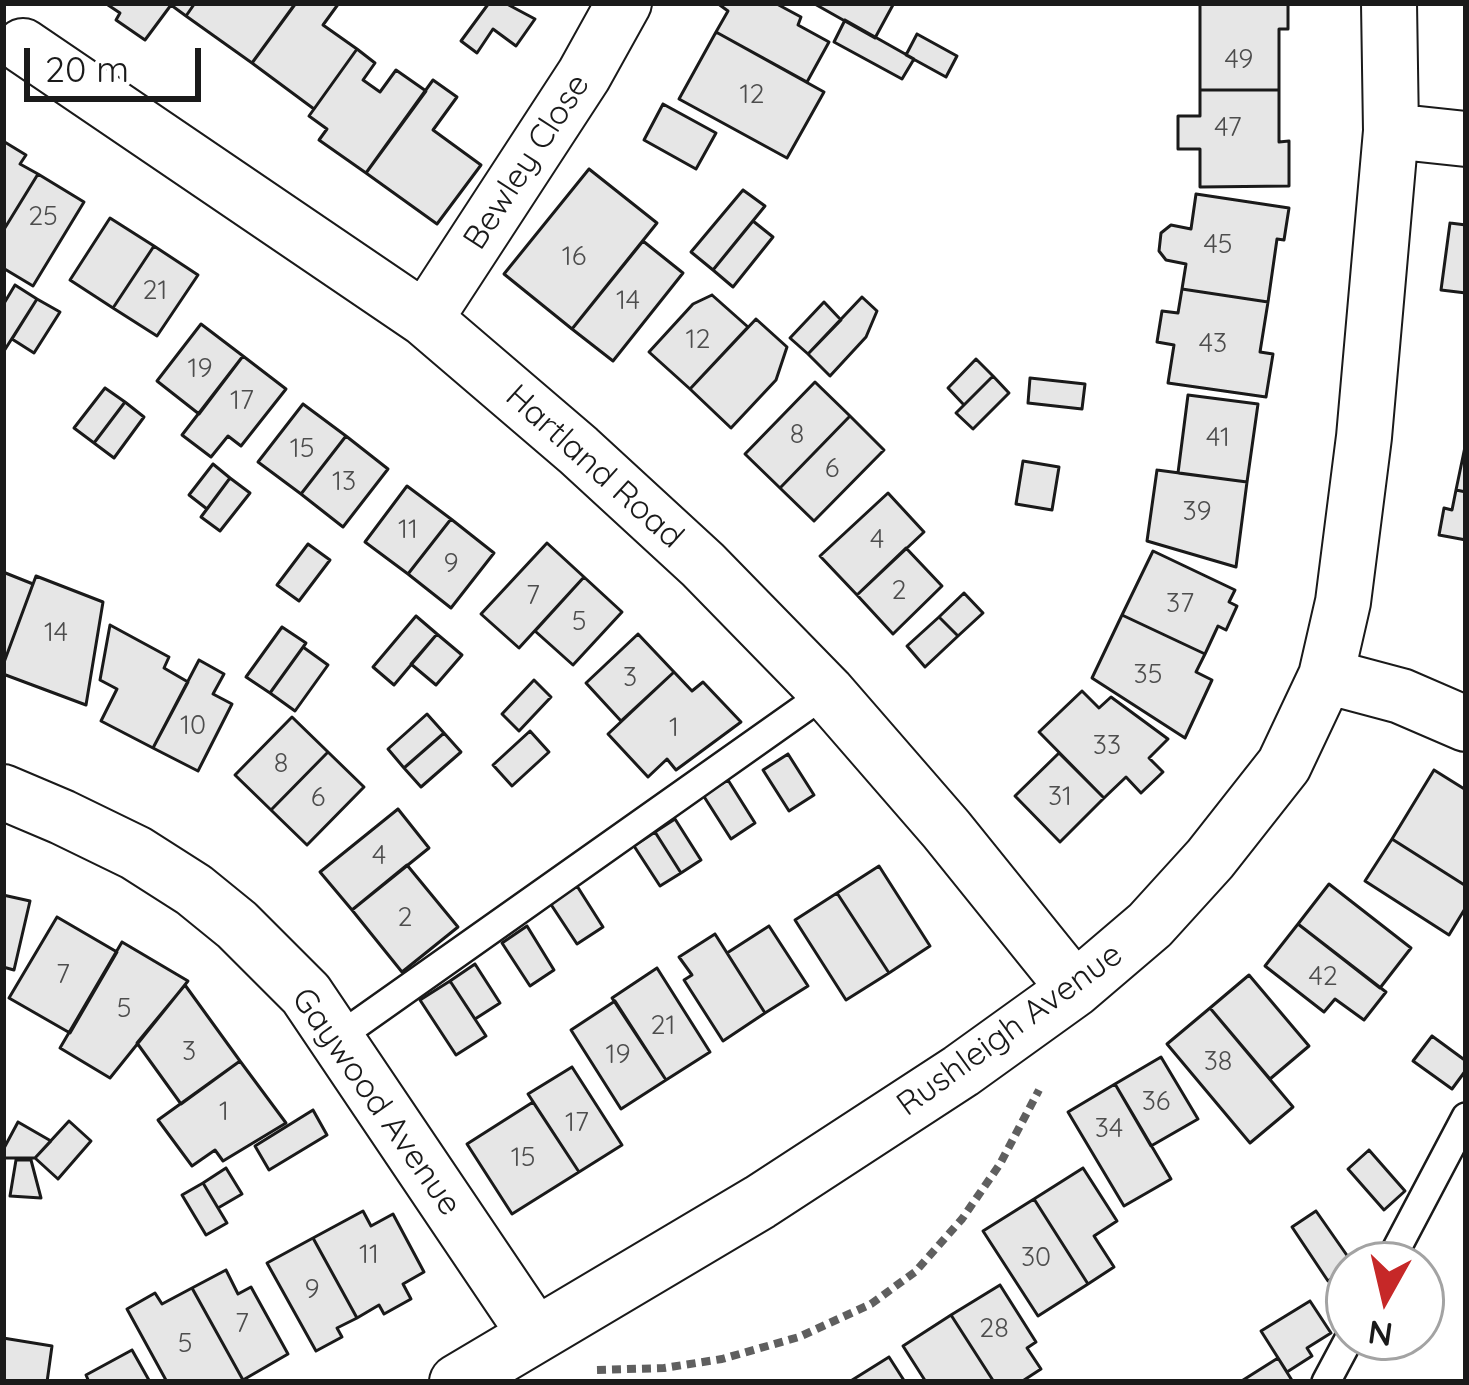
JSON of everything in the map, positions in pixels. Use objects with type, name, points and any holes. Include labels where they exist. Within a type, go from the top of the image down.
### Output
[{"type":"street","name":"Bewley Close","points":[[425,320],[584,74],[624,3]]},
{"type":"street","name":"Rushleigh Avenue","points":[[457,1382],[760,1202],[961,1071],[1075,988],[1150,925],[1210,859],[1284,765],[1326,676],[1343,602],[1364,436],[1390,131],[1389,3]]},
{"type":"street","name":"Hartland Road","points":[[22,46],[425,320],[578,450],[703,565],[827,692],[1075,988]]},
{"type":"street","points":[[1390,131],[1466,139]]},
{"type":"street","points":[[1326,676],[1401,696],[1466,724]]},
{"type":"street","name":"Gaywood Avenue","points":[[3,792],[136,853],[194,890],[237,925],[306,994],[535,1334]]},
{"type":"lane","points":[[336,1039],[827,692]]},
{"type":"lane","points":[[1401,1241],[1466,1118]]},
{"type":"path","points":[[597,1370],[664,1368],[722,1359],[799,1337],[872,1304],[915,1272],[962,1219],[1000,1164],[1040,1090]]},
{"type":"building","points":[[105,3],[195,3],[186,16],[171,5],[145,40],[116,20],[120,13]]},
{"type":"building","points":[[195,3],[295,4],[252,63],[186,16]]},
{"type":"building","points":[[296,3],[339,3],[323,25],[357,49],[314,109],[252,63]]},
{"type":"building","points":[[489,3],[505,3],[535,19],[516,46],[493,29],[477,53],[461,41]]},
{"type":"building","points":[[717,3],[775,3],[801,17],[798,25],[829,42],[807,82],[716,32],[728,11]]},
{"type":"building","points":[[813,3],[894,3],[875,38]]},
{"type":"building","points":[[1200,3],[1288,3],[1288,29],[1279,29],[1279,90],[1200,90]]},
{"type":"building","points":[[845,20],[914,59],[902,79],[834,42]]},
{"type":"building","points":[[716,32],[824,92],[787,158],[679,99]]},
{"type":"building","points":[[917,34],[957,56],[946,77],[906,55]]},
{"type":"building","points":[[357,49],[375,63],[363,80],[380,92],[396,70],[426,91],[366,173],[319,140],[327,129],[309,116]]},
{"type":"building","points":[[433,80],[457,97],[433,130],[481,165],[437,224],[366,173]]},
{"type":"building","points":[[1200,90],[1279,90],[1279,142],[1289,141],[1289,186],[1200,187],[1200,149],[1178,149],[1178,116],[1200,116]]},
{"type":"building","points":[[663,104],[716,133],[696,169],[644,140]]},
{"type":"building","points":[[3,141],[26,155],[20,164],[38,174],[3,231]]},
{"type":"building","points":[[589,169],[657,223],[572,329],[504,274]]},
{"type":"building","points":[[38,174],[84,202],[33,286],[3,268],[3,231]]},
{"type":"building","points":[[743,190],[765,206],[713,270],[691,252]]},
{"type":"building","points":[[1196,194],[1289,208],[1284,240],[1277,239],[1268,302],[1182,289],[1186,264],[1166,260],[1159,251],[1161,233],[1171,225],[1191,229]]},
{"type":"building","points":[[110,218],[154,246],[113,308],[70,280]]},
{"type":"building","points":[[753,221],[773,237],[733,287],[713,270]]},
{"type":"building","points":[[1450,223],[1466,225],[1466,293],[1441,290]]},
{"type":"building","points":[[643,241],[683,273],[613,361],[572,329]]},
{"type":"building","points":[[154,246],[198,275],[157,336],[113,308]]},
{"type":"building","points":[[15,285],[37,299],[4,351],[3,305]]},
{"type":"building","points":[[1182,289],[1268,302],[1260,352],[1273,354],[1266,397],[1168,383],[1174,345],[1157,342],[1162,311],[1178,313]]},
{"type":"building","points":[[712,295],[748,327],[690,389],[649,352],[693,304]]},
{"type":"building","points":[[862,297],[877,311],[866,337],[830,376],[808,354]]},
{"type":"building","points":[[37,299],[60,312],[34,353],[12,339]]},
{"type":"building","points":[[824,302],[841,320],[808,354],[790,338]]},
{"type":"building","points":[[756,319],[787,347],[776,380],[731,428],[690,389]]},
{"type":"building","points":[[201,324],[243,356],[199,414],[157,381]]},
{"type":"building","points":[[243,356],[286,389],[241,446],[228,436],[211,457],[182,435]]},
{"type":"building","points":[[976,359],[993,376],[964,405],[948,388]]},
{"type":"building","points":[[993,376],[1009,393],[973,429],[956,413]]},
{"type":"building","points":[[1030,378],[1085,384],[1082,409],[1028,403]]},
{"type":"building","points":[[815,382],[850,416],[780,488],[745,454]]},
{"type":"building","points":[[105,388],[125,402],[94,443],[74,428]]},
{"type":"building","points":[[1188,395],[1258,404],[1247,482],[1178,473]]},
{"type":"building","points":[[125,402],[144,417],[114,458],[94,443]]},
{"type":"building","points":[[303,404],[346,436],[301,494],[258,462]]},
{"type":"building","points":[[850,416],[884,450],[814,521],[780,488]]},
{"type":"building","points":[[346,436],[388,469],[343,527],[301,494]]},
{"type":"building","points":[[1466,442],[1466,492],[1456,490]]},
{"type":"building","points":[[1023,461],[1059,467],[1052,510],[1016,504]]},
{"type":"building","points":[[213,464],[230,478],[207,509],[189,495]]},
{"type":"building","points":[[1157,470],[1247,482],[1236,567],[1147,541]]},
{"type":"building","points":[[230,478],[250,493],[220,531],[201,517]]},
{"type":"building","points":[[407,486],[451,519],[408,574],[365,542]]},
{"type":"building","points":[[1456,490],[1466,492],[1466,540],[1439,535],[1444,508],[1452,510]]},
{"type":"building","points":[[888,493],[924,532],[857,595],[820,556]]},
{"type":"building","points":[[451,519],[494,553],[451,608],[408,574]]},
{"type":"building","points":[[547,543],[584,577],[519,648],[481,614]]},
{"type":"building","points":[[308,544],[330,560],[299,601],[277,585]]},
{"type":"building","points":[[906,548],[942,586],[893,634],[857,595]]},
{"type":"building","points":[[1153,551],[1235,590],[1229,602],[1237,606],[1226,630],[1218,626],[1205,654],[1122,615]]},
{"type":"building","points":[[3,572],[33,584],[3,665]]},
{"type":"building","points":[[36,576],[103,602],[86,705],[3,674]]},
{"type":"building","points":[[584,577],[622,612],[573,665],[535,631]]},
{"type":"building","points":[[964,593],[983,613],[958,636],[939,617]]},
{"type":"building","points":[[1122,615],[1205,654],[1196,672],[1212,680],[1185,738],[1092,678]]},
{"type":"building","points":[[416,616],[437,634],[394,685],[373,667]]},
{"type":"building","points":[[939,617],[958,636],[925,667],[907,646]]},
{"type":"building","points":[[110,625],[169,657],[164,668],[188,682],[153,748],[101,721],[117,689],[100,680]]},
{"type":"building","points":[[282,627],[306,643],[270,693],[246,677]]},
{"type":"building","points":[[437,634],[462,655],[436,685],[411,664]]},
{"type":"building","points":[[638,634],[674,672],[621,721],[586,683]]},
{"type":"building","points":[[303,647],[328,665],[295,711],[270,693]]},
{"type":"building","points":[[199,660],[224,674],[213,694],[232,704],[198,771],[153,748]]},
{"type":"building","points":[[674,672],[692,691],[703,682],[741,722],[676,770],[667,759],[648,777],[608,734]]},
{"type":"building","points":[[534,680],[551,697],[519,731],[502,714]]},
{"type":"building","points":[[1082,691],[1099,708],[1111,697],[1168,739],[1149,758],[1163,772],[1141,793],[1126,777],[1104,798],[1039,732]]},
{"type":"building","points":[[427,714],[444,733],[404,768],[388,749]]},
{"type":"building","points":[[292,717],[328,752],[271,810],[235,775]]},
{"type":"building","points":[[530,731],[549,752],[512,786],[493,765]]},
{"type":"building","points":[[444,733],[461,752],[421,787],[404,768]]},
{"type":"building","points":[[328,752],[364,787],[307,845],[271,810]]},
{"type":"building","points":[[1059,753],[1104,798],[1060,842],[1015,796]]},
{"type":"building","points":[[788,754],[814,795],[789,811],[763,770]]},
{"type":"building","points":[[1434,770],[1466,790],[1466,886],[1392,839]]},
{"type":"building","points":[[728,780],[755,823],[731,839],[703,795]]},
{"type":"building","points":[[398,809],[429,848],[352,910],[320,872]]},
{"type":"building","points":[[675,819],[701,860],[681,873],[655,832]]},
{"type":"building","points":[[655,832],[681,873],[660,886],[634,846]]},
{"type":"building","points":[[1392,839],[1466,886],[1466,907],[1449,935],[1365,881]]},
{"type":"building","points":[[407,865],[458,927],[402,972],[352,910]]},
{"type":"building","points":[[879,866],[930,946],[889,973],[837,893]]},
{"type":"building","points":[[1329,884],[1411,948],[1380,988],[1298,924]]},
{"type":"building","points":[[577,886],[603,927],[577,944],[550,903]]},
{"type":"building","points":[[837,893],[889,973],[846,1000],[795,920]]},
{"type":"building","points":[[3,895],[30,901],[14,970],[3,967]]},
{"type":"building","points":[[57,917],[117,952],[70,1033],[9,998]]},
{"type":"building","points":[[1298,924],[1386,992],[1364,1020],[1335,999],[1324,1012],[1265,966]]},
{"type":"building","points":[[527,926],[554,970],[530,986],[502,943]]},
{"type":"building","points":[[769,926],[808,986],[765,1013],[727,953]]},
{"type":"building","points":[[715,934],[765,1013],[723,1041],[684,980],[692,975],[679,957]]},
{"type":"building","points":[[122,942],[188,981],[110,1078],[60,1048]]},
{"type":"building","points":[[475,964],[500,1003],[475,1019],[450,981]]},
{"type":"building","points":[[657,968],[710,1052],[666,1080],[612,998]]},
{"type":"building","points":[[1249,975],[1309,1046],[1270,1079],[1210,1008]]},
{"type":"building","points":[[450,981],[486,1036],[456,1055],[420,1000]]},
{"type":"building","points":[[185,985],[240,1061],[181,1104],[137,1043]]},
{"type":"building","points":[[615,1001],[666,1080],[621,1109],[571,1030]]},
{"type":"building","points":[[1210,1008],[1293,1107],[1250,1143],[1167,1044]]},
{"type":"building","points":[[1432,1036],[1466,1061],[1466,1070],[1452,1089],[1413,1061]]},
{"type":"building","points":[[1161,1057],[1198,1119],[1151,1146],[1115,1084]]},
{"type":"building","points":[[240,1061],[286,1123],[223,1161],[215,1150],[192,1166],[158,1120]]},
{"type":"building","points":[[572,1067],[622,1145],[579,1172],[528,1094]]},
{"type":"building","points":[[1115,1084],[1171,1179],[1124,1206],[1068,1112]]},
{"type":"building","points":[[533,1102],[579,1172],[512,1214],[467,1144]]},
{"type":"building","points":[[313,1110],[327,1135],[269,1170],[255,1146]]},
{"type":"building","points":[[69,1121],[91,1141],[58,1179],[35,1158]]},
{"type":"building","points":[[18,1122],[51,1141],[35,1158],[3,1158]]},
{"type":"building","points":[[1369,1150],[1405,1191],[1384,1210],[1348,1169]]},
{"type":"building","points":[[16,1160],[31,1160],[41,1198],[10,1196]]},
{"type":"building","points":[[226,1168],[242,1194],[218,1208],[203,1183]]},
{"type":"building","points":[[1083,1168],[1117,1221],[1094,1236],[1114,1267],[1088,1284],[1034,1199]]},
{"type":"building","points":[[203,1183],[227,1223],[206,1235],[182,1195]]},
{"type":"building","points":[[1034,1199],[1088,1284],[1038,1316],[983,1231]]},
{"type":"building","points":[[363,1211],[371,1226],[393,1214],[424,1272],[403,1284],[411,1299],[384,1314],[379,1305],[357,1318],[313,1238]]},
{"type":"building","points":[[1316,1211],[1337,1241],[1325,1241],[1325,1276],[1292,1227]]},
{"type":"building","points":[[313,1238],[357,1318],[337,1328],[342,1337],[316,1351],[267,1263]]},
{"type":"building","points":[[226,1270],[238,1294],[251,1287],[288,1354],[243,1380],[192,1288]]},
{"type":"building","points":[[1000,1285],[1036,1342],[1027,1348],[1041,1369],[1021,1382],[994,1382],[951,1315]]},
{"type":"building","points":[[192,1288],[243,1380],[167,1382],[127,1309],[155,1293],[162,1304]]},
{"type":"building","points":[[1310,1301],[1325,1324],[1325,1337],[1307,1348],[1312,1356],[1287,1372],[1261,1331]]},
{"type":"building","points":[[951,1315],[994,1382],[926,1382],[903,1346]]},
{"type":"building","points":[[3,1338],[52,1346],[47,1382],[3,1382]]},
{"type":"building","points":[[132,1350],[150,1382],[89,1382],[86,1375]]},
{"type":"building","points":[[889,1357],[905,1382],[849,1382]]},
{"type":"building","points":[[1278,1358],[1293,1382],[1240,1382]]}]
